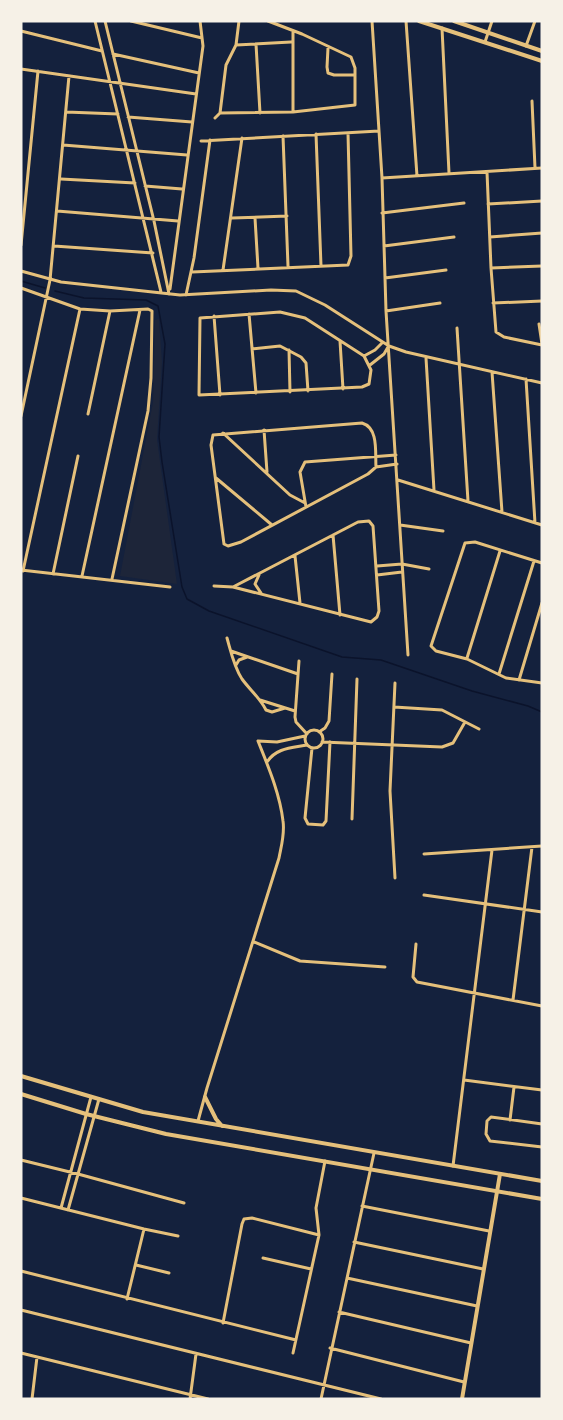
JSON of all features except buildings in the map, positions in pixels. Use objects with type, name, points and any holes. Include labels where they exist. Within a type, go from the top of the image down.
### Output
[{"type":"main road","points":[[419,21],[542,61]]},
{"type":"main road","points":[[454,21],[542,51]]},
{"type":"main road","points":[[21,1076],[143,1112],[542,1181]]},
{"type":"main road","points":[[21,1094],[159,1133],[542,1199]]},
{"type":"main road","points":[[205,1097],[222,1126]]},
{"type":"main road","points":[[462,1399],[500,1174]]},
{"type":"street","points":[[95,21],[161,292]]},
{"type":"street","points":[[105,21],[154,220],[169,294]]},
{"type":"street","points":[[131,21],[203,38]]},
{"type":"street","points":[[169,294],[203,38],[200,21]]},
{"type":"street","points":[[220,113],[226,64],[236,45],[239,21]]},
{"type":"street","points":[[215,118],[220,113],[293,112],[352,107],[356,103],[355,75],[351,57],[268,21]]},
{"type":"street","points":[[372,21],[408,655]]},
{"type":"street","points":[[406,21],[417,176]]},
{"type":"street","points":[[485,42],[492,21]]},
{"type":"street","points":[[526,46],[535,21]]},
{"type":"street","points":[[442,28],[449,174]]},
{"type":"street","points":[[292,31],[293,112]]},
{"type":"street","points":[[21,32],[102,51]]},
{"type":"street","points":[[236,45],[292,42]]},
{"type":"street","points":[[256,44],[260,113]]},
{"type":"street","points":[[328,48],[328,73],[355,75]]},
{"type":"street","points":[[113,54],[199,73]]},
{"type":"street","points":[[21,69],[196,94]]},
{"type":"street","points":[[21,245],[38,71]]},
{"type":"street","points":[[21,416],[50,280],[69,75]]},
{"type":"street","points":[[532,101],[535,168]]},
{"type":"street","points":[[66,112],[118,114]]},
{"type":"street","points":[[128,117],[192,122]]},
{"type":"street","points":[[201,141],[379,131]]},
{"type":"street","points":[[192,272],[345,266],[351,260],[348,133]]},
{"type":"street","points":[[316,134],[321,267]]},
{"type":"street","points":[[283,136],[288,267]]},
{"type":"street","points":[[223,270],[242,138]]},
{"type":"street","points":[[186,295],[192,272],[210,140]]},
{"type":"street","points":[[63,145],[187,155]]},
{"type":"street","points":[[382,178],[542,168]]},
{"type":"street","points":[[487,172],[493,303],[498,334],[542,344],[539,324]]},
{"type":"street","points":[[61,179],[135,183]]},
{"type":"street","points":[[145,186],[182,189]]},
{"type":"street","points":[[488,204],[542,201]]},
{"type":"street","points":[[382,213],[464,203]]},
{"type":"street","points":[[57,211],[177,221]]},
{"type":"street","points":[[232,218],[287,216]]},
{"type":"street","points":[[255,218],[258,268]]},
{"type":"street","points":[[490,237],[542,233]]},
{"type":"street","points":[[384,246],[454,237]]},
{"type":"street","points":[[54,246],[153,253]]},
{"type":"street","points":[[491,268],[542,266]]},
{"type":"street","points":[[385,278],[446,270]]},
{"type":"street","points":[[21,271],[50,280],[169,294],[296,291],[326,305],[389,346],[426,358],[542,383]]},
{"type":"street","points":[[21,288],[81,309],[150,310],[153,327],[148,411],[112,579]]},
{"type":"street","points":[[493,303],[542,301]]},
{"type":"street","points":[[387,311],[440,303]]},
{"type":"street","points":[[81,309],[22,571],[170,587]]},
{"type":"street","points":[[82,576],[140,310]]},
{"type":"street","points":[[88,414],[110,311]]},
{"type":"street","points":[[280,312],[298,315],[363,356],[370,365],[371,380],[366,386],[308,391],[220,396],[202,396],[197,393],[200,349],[198,324],[201,318],[249,314],[280,312]]},
{"type":"street","points":[[249,314],[256,393]]},
{"type":"street","points":[[214,316],[220,396]]},
{"type":"street","points":[[457,328],[468,501]]},
{"type":"street","points":[[340,341],[343,388]]},
{"type":"street","points":[[363,356],[375,350],[382,342]]},
{"type":"street","points":[[252,349],[280,346],[306,363],[308,391]]},
{"type":"street","points":[[370,365],[384,354],[389,346]]},
{"type":"street","points":[[288,350],[290,392]]},
{"type":"street","points":[[426,358],[434,490]]},
{"type":"street","points":[[492,372],[502,512]]},
{"type":"street","points":[[526,379],[535,523]]},
{"type":"street","points":[[376,467],[373,432],[369,425],[362,423],[213,435],[211,440],[215,478],[225,546],[235,544],[272,525],[305,505],[368,474],[376,467],[397,464]]},
{"type":"street","points":[[264,430],[267,474]]},
{"type":"street","points":[[223,433],[294,498],[305,505]]},
{"type":"street","points":[[305,505],[300,476],[302,464],[309,461],[396,455]]},
{"type":"street","points":[[53,574],[78,456]]},
{"type":"street","points":[[215,478],[272,525]]},
{"type":"street","points":[[398,480],[542,525]]},
{"type":"street","points":[[214,586],[233,586],[366,622],[375,620],[378,617],[375,532],[369,521],[358,522],[233,586]]},
{"type":"street","points":[[400,525],[443,531]]},
{"type":"street","points":[[333,535],[340,615]]},
{"type":"street","points":[[542,563],[475,542],[465,543],[431,643],[432,648],[436,651],[467,659],[499,675],[542,682]]},
{"type":"street","points":[[467,659],[500,551]]},
{"type":"street","points":[[295,556],[300,603]]},
{"type":"street","points":[[499,675],[534,561]]},
{"type":"street","points":[[377,566],[402,564],[429,569]]},
{"type":"street","points":[[377,575],[402,572]]},
{"type":"street","points":[[260,573],[255,584],[261,593]]},
{"type":"street","points":[[519,680],[542,603]]},
{"type":"street","points":[[227,638],[235,667],[268,712],[285,708]]},
{"type":"street","points":[[230,650],[298,674]]},
{"type":"street","points":[[235,667],[239,660],[247,657]]},
{"type":"street","points":[[299,661],[294,711],[296,722],[306,735],[307,746]]},
{"type":"street","points":[[319,732],[329,721],[332,674]]},
{"type":"street","points":[[352,819],[357,679]]},
{"type":"street","points":[[395,683],[390,822],[395,878]]},
{"type":"street","points":[[260,700],[294,711]]},
{"type":"street","points":[[394,707],[442,710],[479,729]]},
{"type":"street","points":[[322,742],[448,746],[453,743],[465,722]]},
{"type":"street","points":[[198,1123],[279,858],[284,823],[267,762],[258,741],[277,742],[306,735],[311,730],[319,732],[322,736],[322,742],[318,747],[307,746],[279,750],[267,762]]},
{"type":"street","points":[[312,748],[306,818],[308,824],[323,825],[326,821],[330,742]]},
{"type":"street","points":[[424,854],[542,846]]},
{"type":"street","points":[[513,1000],[532,847]]},
{"type":"street","points":[[453,1166],[492,850]]},
{"type":"street","points":[[424,896],[542,912]]},
{"type":"street","points":[[254,942],[300,961],[385,967]]},
{"type":"street","points":[[416,944],[413,974],[415,981],[542,1006]]},
{"type":"street","points":[[464,1080],[542,1090]]},
{"type":"street","points":[[510,1120],[514,1087]]},
{"type":"street","points":[[61,1208],[91,1097]]},
{"type":"street","points":[[68,1210],[99,1099]]},
{"type":"street","points":[[542,1124],[489,1118],[486,1134],[490,1141],[542,1147]]},
{"type":"street","points":[[321,1399],[330,1348],[374,1153]]},
{"type":"street","points":[[21,1160],[184,1203]]},
{"type":"street","points":[[293,1353],[319,1235],[316,1208],[325,1161]]},
{"type":"street","points":[[21,1197],[178,1236]]},
{"type":"street","points":[[362,1206],[489,1231]]},
{"type":"street","points":[[223,1323],[244,1219],[252,1218],[319,1235]]},
{"type":"street","points":[[127,1299],[144,1229]]},
{"type":"street","points":[[354,1242],[483,1269]]},
{"type":"street","points":[[263,1258],[311,1269]]},
{"type":"street","points":[[136,1265],[169,1273]]},
{"type":"street","points":[[21,1271],[296,1340]]},
{"type":"street","points":[[346,1278],[477,1306]]},
{"type":"street","points":[[21,1310],[381,1399]]},
{"type":"street","points":[[339,1312],[471,1343]]},
{"type":"street","points":[[330,1348],[464,1382]]},
{"type":"street","points":[[21,1353],[191,1397],[208,1399]]},
{"type":"street","points":[[191,1397],[196,1354]]},
{"type":"street","points":[[33,1399],[37,1357]]},
{"type":"shaded area","points":[[159,319],[162,362],[157,440],[177,584],[120,576],[153,402],[155,320]]},
{"type":"waterway","points":[[21,281],[45,288]]},
{"type":"waterway","points":[[55,291],[84,298],[146,300],[158,306],[165,344],[159,437],[182,587],[187,599],[209,611],[342,657],[381,660],[542,712]]}]
